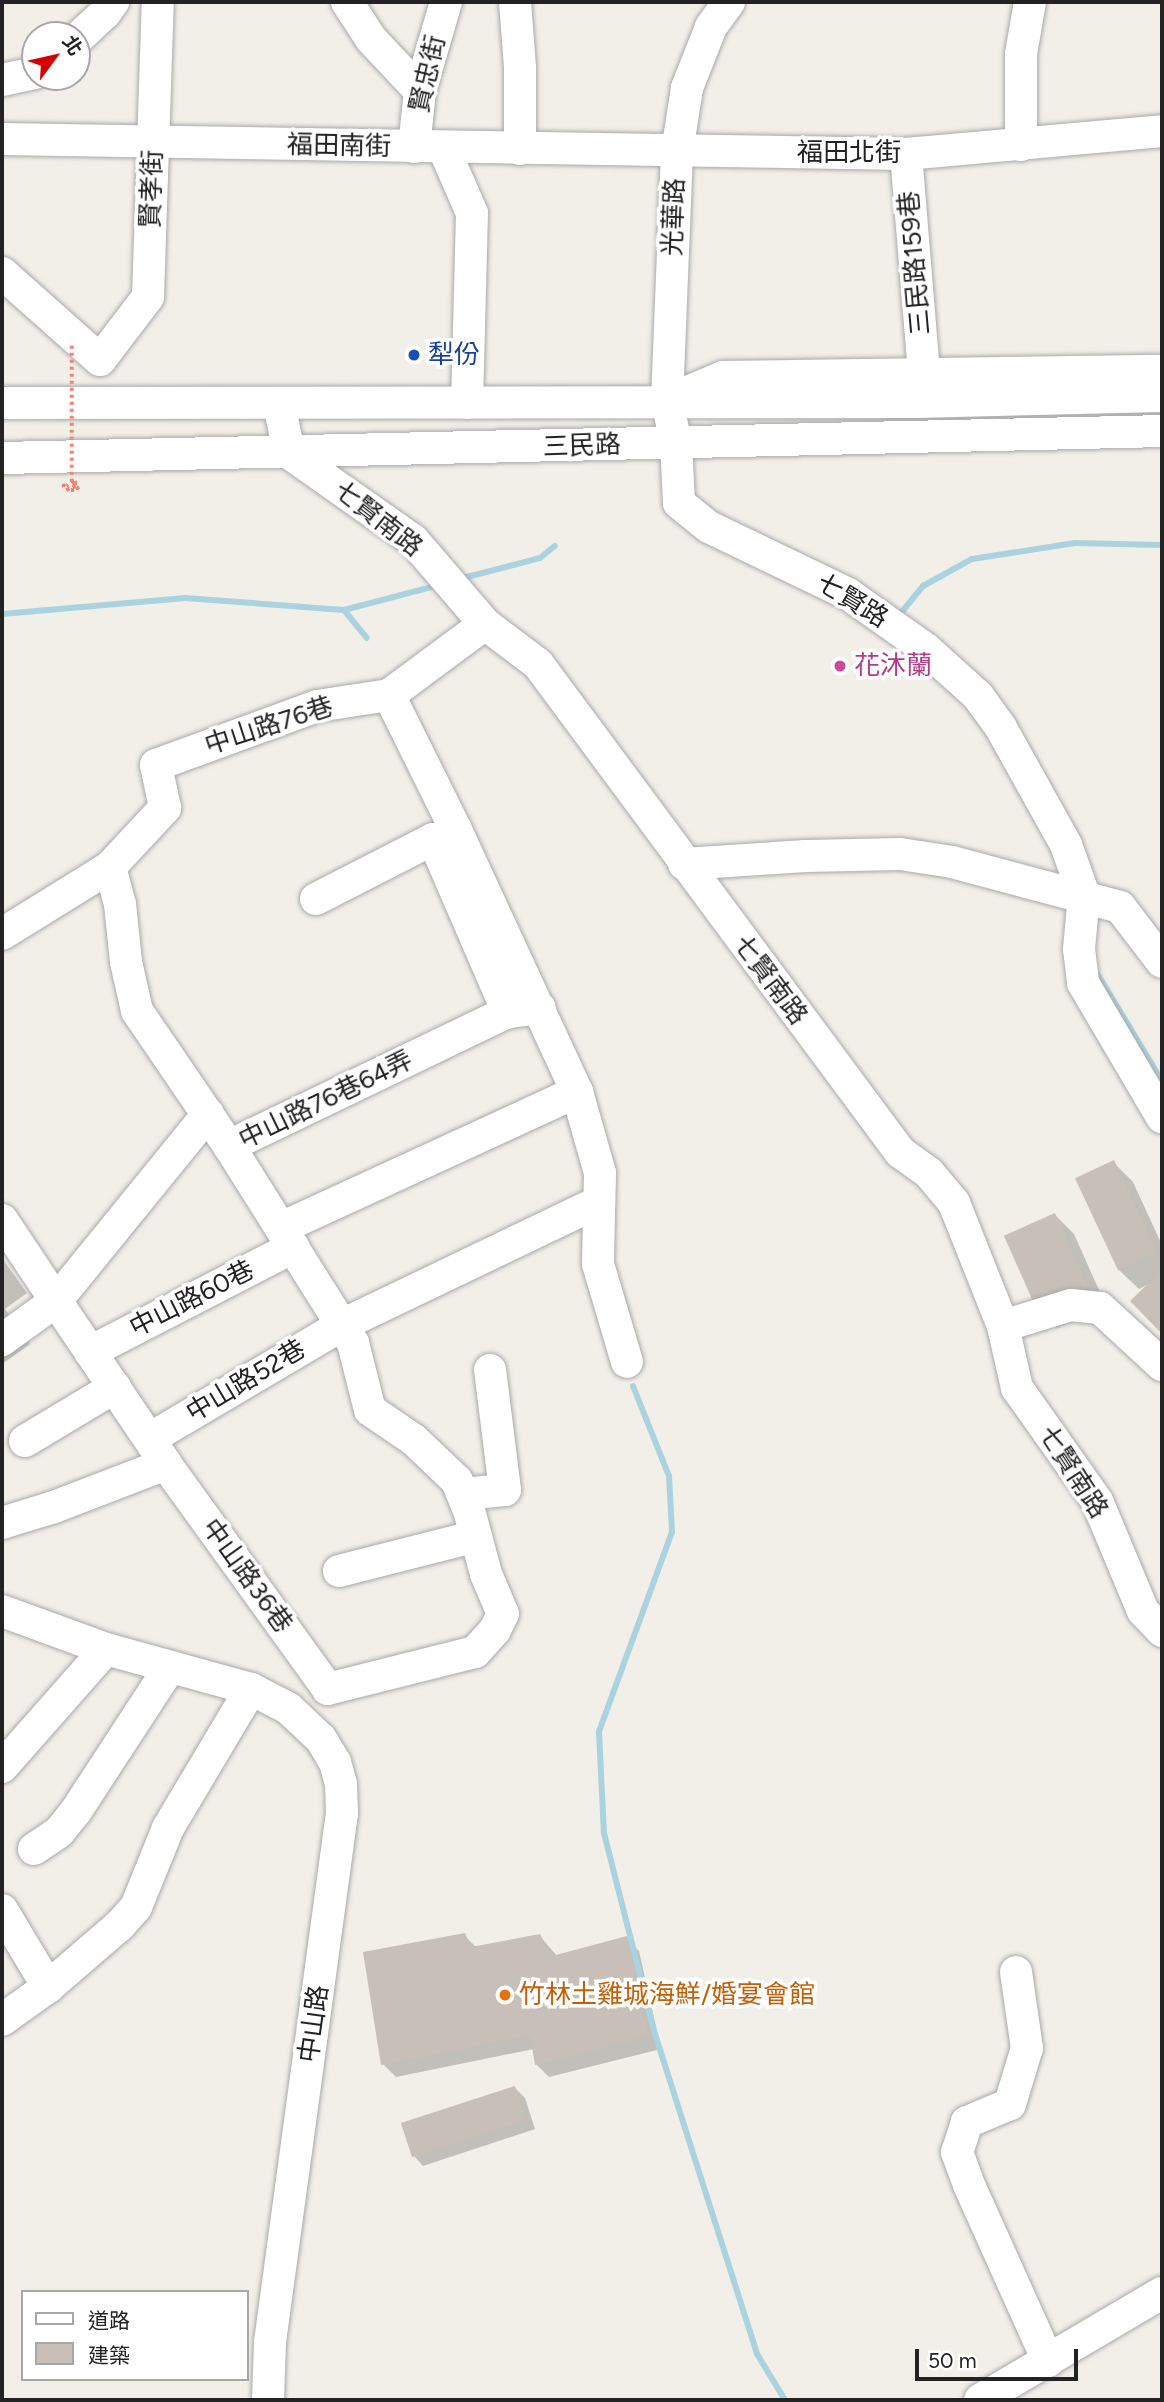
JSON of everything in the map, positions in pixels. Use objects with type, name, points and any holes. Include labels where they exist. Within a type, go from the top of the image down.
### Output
[{"type":"street","points":[[91,25],[113,2]]},
{"type":"street","name":"賢孝街","points":[[86,353],[148,297],[159,2]]},
{"type":"street","points":[[347,2],[371,38],[420,90]]},
{"type":"street","name":"賢忠街","points":[[429,148],[420,90],[446,2]]},
{"type":"street","points":[[514,2],[520,66],[520,149]]},
{"type":"street","name":"光華路","points":[[676,443],[667,401],[677,152],[687,88],[711,27],[729,2]]},
{"type":"street","points":[[1021,145],[1021,54],[1030,2]]},
{"type":"street","points":[[2,80],[21,76]]},
{"type":"street","name":"福田北街","points":[[677,152],[906,154],[1162,131]]},
{"type":"street","name":"福田南街","points":[[2,139],[677,152]]},
{"type":"street","points":[[429,148],[472,213],[467,403]]},
{"type":"street","name":"三民路159巷","points":[[906,154],[924,373]]},
{"type":"street","points":[[2,273],[86,353],[98,404],[104,453]]},
{"type":"street","name":"三民路","points":[[667,401],[723,377],[1162,371]]},
{"type":"street","name":"三民路","points":[[2,403],[916,402],[1162,396]]},
{"type":"street","points":[[279,403],[289,453]]},
{"type":"street","name":"三民路","points":[[2,458],[104,453],[289,453],[1162,431]]},
{"type":"street","name":"七賢路","points":[[676,443],[679,503],[709,527],[848,594],[926,649],[978,696],[1002,727],[1066,845],[1084,895]]},
{"type":"street","name":"七賢南路","points":[[289,453],[413,540],[485,624],[538,664],[900,1152],[929,1173],[954,1203],[1003,1326],[1017,1388],[1097,1501],[1143,1611],[1162,1630]]},
{"type":"street","name":"中山路76巷","points":[[2,934],[110,867],[165,808],[156,765],[317,706],[389,695],[485,624]]},
{"type":"street","points":[[389,695],[578,1092],[600,1173],[598,1264],[627,1362]]},
{"type":"street","points":[[316,899],[433,839],[508,1012]]},
{"type":"street","points":[[684,864],[806,856],[900,854],[952,862],[1120,906],[1152,937],[1162,962]]},
{"type":"street","points":[[110,867],[120,904],[126,962],[137,1011],[229,1146]]},
{"type":"street","points":[[1084,895],[1079,949],[1083,983],[1162,1117]]},
{"type":"street","name":"中山路76巷64弄","points":[[463,1494],[457,1481],[414,1440],[370,1410],[353,1343],[229,1146],[508,1012],[540,1008]]},
{"type":"street","points":[[287,1237],[578,1092]]},
{"type":"street","points":[[2,1340],[56,1301],[208,1114]]},
{"type":"street","points":[[342,1325],[600,1202]]},
{"type":"street","points":[[2,1220],[158,1451]]},
{"type":"street","name":"中山路60巷","points":[[90,1352],[287,1237]]},
{"type":"street","points":[[1003,1326],[1071,1305],[1100,1308],[1162,1364]]},
{"type":"street","name":"中山路52巷","points":[[2,1522],[54,1507],[158,1451],[342,1325]]},
{"type":"street","points":[[292,1712],[328,1689],[475,1652],[495,1630],[503,1614],[486,1574],[463,1494],[505,1490],[490,1370]]},
{"type":"street","points":[[25,1441],[115,1387]]},
{"type":"street","name":"中山路36巷","points":[[158,1451],[328,1689]]},
{"type":"street","points":[[339,1571],[476,1536]]},
{"type":"street","name":"中山路","points":[[2,1611],[106,1649],[251,1689],[292,1712],[321,1739],[335,1762],[341,1784],[342,1813],[270,2342],[268,2400]]},
{"type":"street","points":[[2,1767],[106,1649]]},
{"type":"street","points":[[34,1849],[59,1832],[76,1811],[170,1667]]},
{"type":"street","points":[[2,2020],[48,1987],[136,1907],[168,1828],[251,1689]]},
{"type":"street","points":[[2,1910],[48,1987]]},
{"type":"street","points":[[1016,1972],[1027,2048],[1010,2104],[967,2122],[957,2152],[969,2185],[1048,2361]]},
{"type":"street","points":[[980,2400],[1162,2293]]},
{"type":"path","points":[[63,484],[66,490],[73,488],[75,486],[74,481],[67,486],[69,489],[74,491],[78,490],[76,482],[72,484],[86,353]]},
{"type":"building","points":[[1114,1160],[1157,1252],[1118,1271],[1075,1178]]},
{"type":"building","points":[[1055,1213],[1088,1287],[1037,1310],[1004,1236]]},
{"type":"building","points":[[1158,1274],[1162,1278],[1162,1334],[1130,1301]]},
{"type":"building","name":"竹林土雞城海鮮/婚宴會館","points":[[465,1933],[471,1947],[540,1934],[552,1956],[627,1936],[649,2036],[535,2065],[530,2035],[381,2065],[363,1952]]},
{"type":"building","points":[[515,2086],[526,2120],[412,2157],[401,2123]]},
{"type":"waterway","points":[[901,613],[923,586],[972,559],[1075,543],[1162,545]]},
{"type":"waterway","points":[[459,579],[540,558],[555,546]]},
{"type":"waterway","points":[[344,610],[439,585]]},
{"type":"waterway","points":[[2,614],[185,598],[344,610],[367,638]]},
{"type":"waterway","points":[[1095,970],[1162,1081]]},
{"type":"waterway","points":[[633,1386],[669,1476],[672,1532],[599,1732],[604,1833],[655,2034],[757,2354],[785,2400]]},
{"type":"place","name":"犁份","points":[[414,355]]},
{"type":"place","name":"花沐蘭","points":[[840,666]]},
{"type":"place","name":"竹林土雞城海鮮/婚宴會館","points":[[505,1995]]}]
